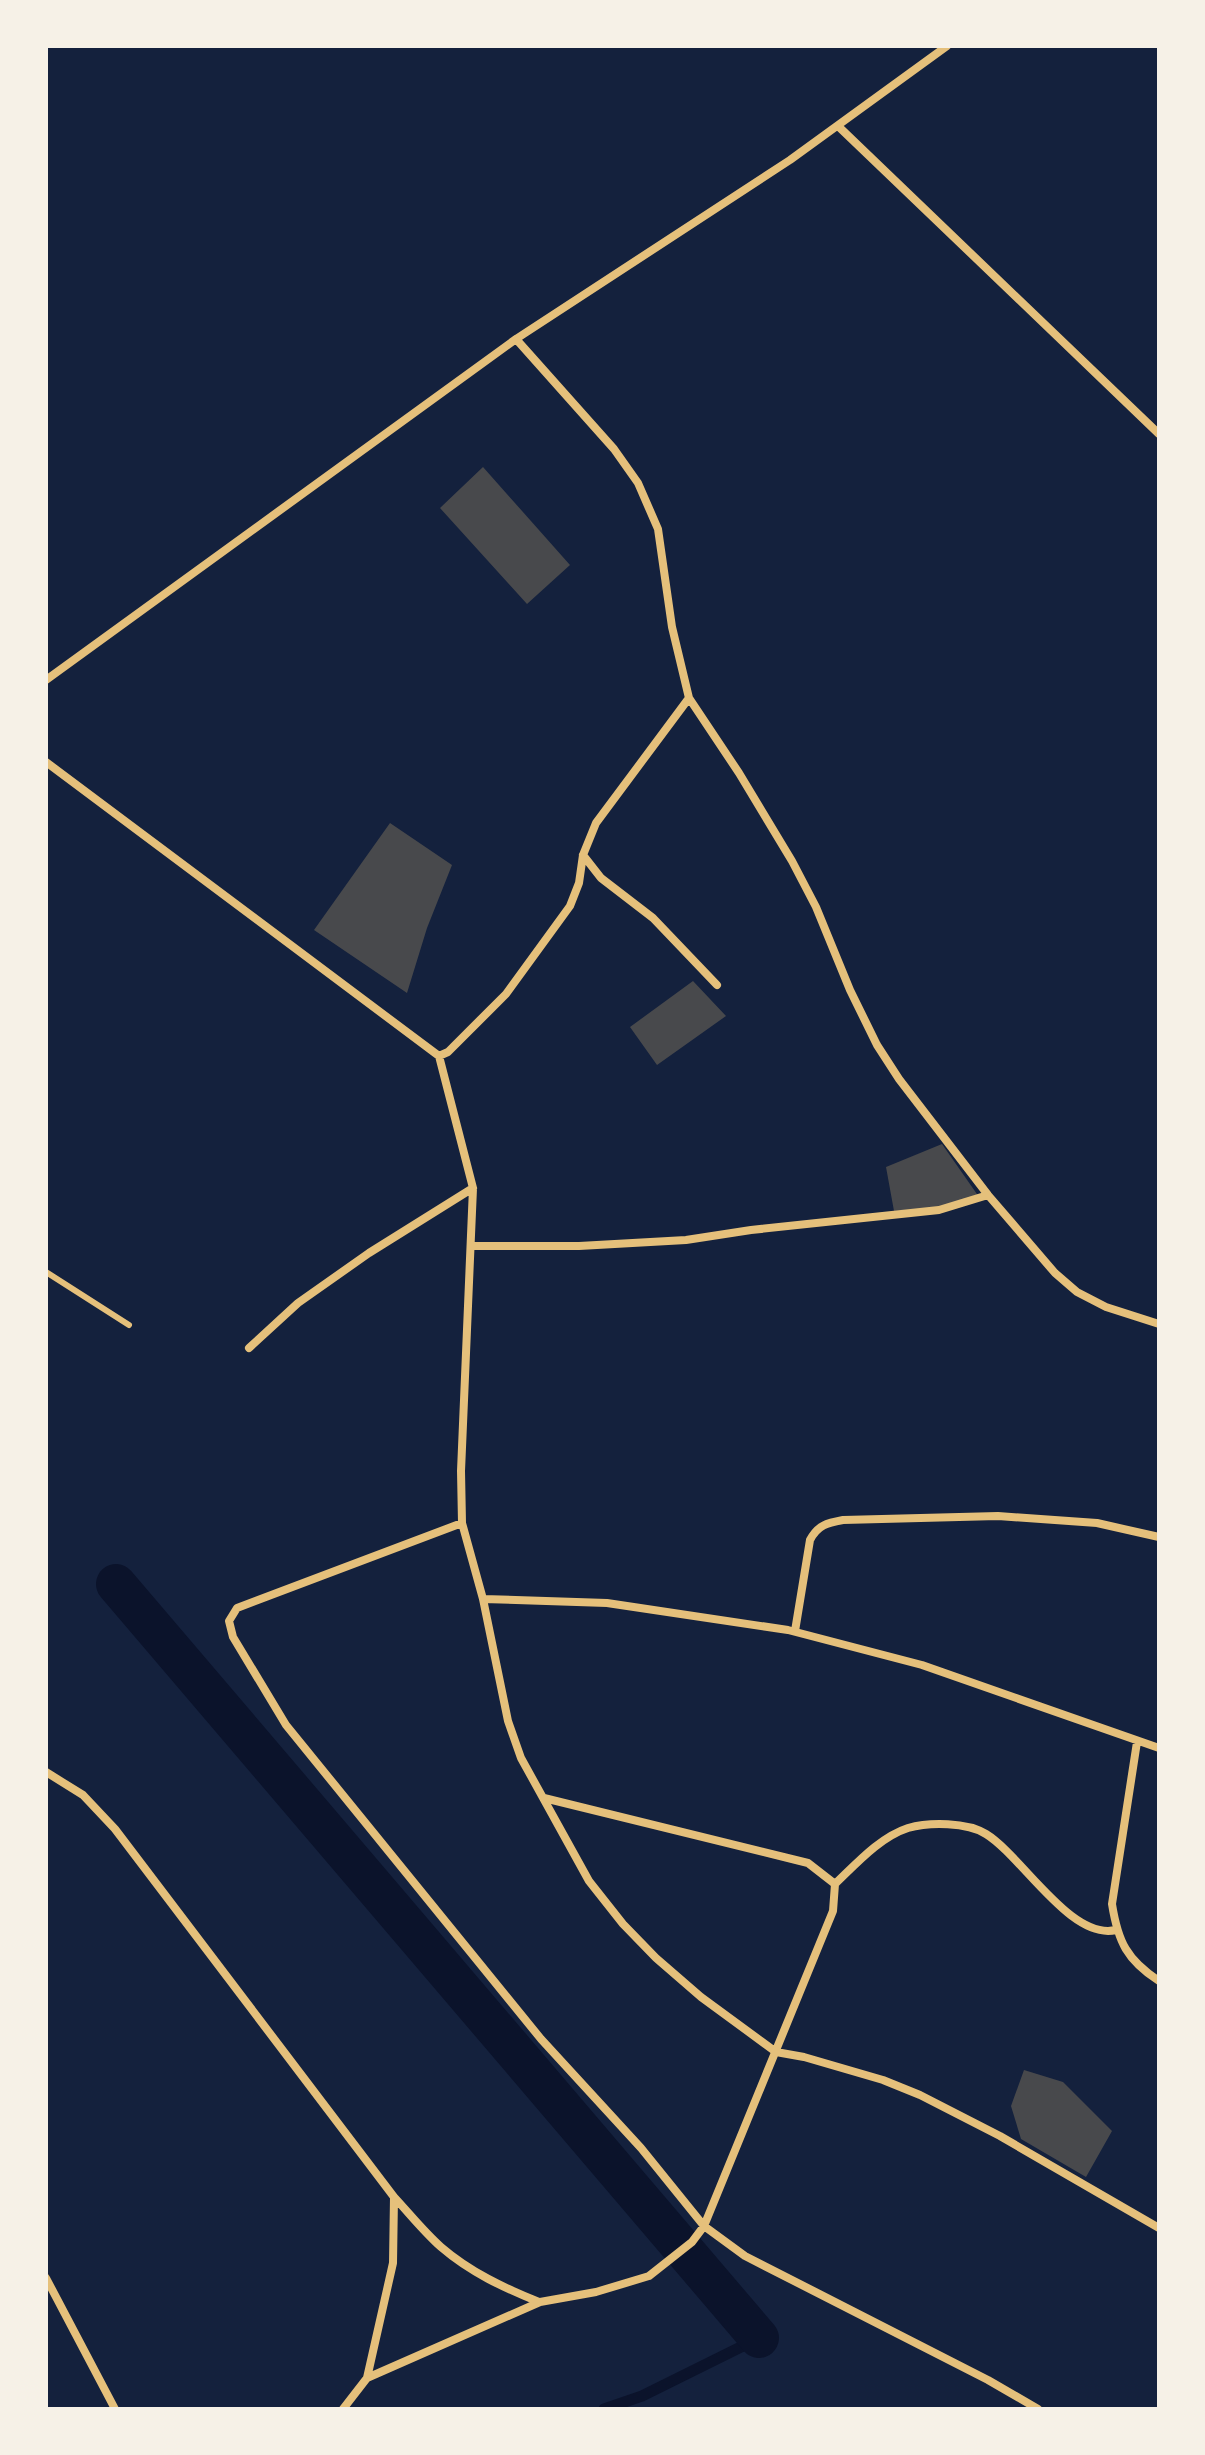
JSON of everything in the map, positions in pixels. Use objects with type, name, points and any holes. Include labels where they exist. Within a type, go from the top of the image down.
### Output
[{"type":"street","points":[[46,680],[516,339],[790,160],[947,46]]},
{"type":"street","points":[[838,126],[1159,434]]},
{"type":"street","points":[[516,339],[614,449],[638,483],[658,529],[672,627],[689,698],[792,861],[816,907],[850,990],[877,1045],[899,1079],[988,1195],[1055,1273],[1077,1292],[1106,1307],[1159,1324]]},
{"type":"street","points":[[439,1056],[448,1052],[506,994],[570,906],[579,883],[583,855],[596,823],[689,698]]},
{"type":"street","points":[[46,762],[439,1056],[473,1188],[461,1471],[462,1523],[483,1599],[508,1721],[521,1758],[589,1881],[623,1924],[656,1958],[701,1997],[776,2052],[883,2080],[920,2095],[1000,2136],[1159,2228]]},
{"type":"street","points":[[583,855],[601,878],[653,918],[717,985]]},
{"type":"street","points":[[249,1348],[298,1303],[369,1253],[473,1188]]},
{"type":"street","points":[[472,1246],[579,1246],[686,1240],[939,1210],[988,1195]]},
{"type":"street","points":[[795,1631],[810,1540],[816,1530],[826,1524],[843,1520],[998,1516],[1097,1523],[1159,1537]]},
{"type":"street","points":[[462,1523],[245,1605],[231,1615],[229,1628],[241,1652],[295,1737],[541,2039],[641,2148],[704,2226],[745,2256],[988,2380],[1038,2409]]},
{"type":"street","points":[[483,1599],[607,1603],[795,1631],[922,1665],[1159,1748]]},
{"type":"street","points":[[1137,1742],[1112,1904],[1116,1930],[1136,1965],[1159,1981]]},
{"type":"street","points":[[46,1772],[83,1795],[115,1829],[394,2197],[441,2246],[467,2267],[502,2287],[540,2302]]},
{"type":"street","points":[[544,1798],[808,1863],[835,1884]]},
{"type":"street","points":[[367,2378],[540,2302],[596,2292],[649,2276],[692,2242],[704,2226],[833,1911],[835,1884],[877,1846],[897,1834],[907,1829],[942,1823],[985,1833],[1064,1910],[1089,1927],[1105,1932],[1116,1930]]},
{"type":"street","points":[[343,2409],[367,2378],[393,2263],[394,2197]]},
{"type":"street","points":[[46,2278],[115,2409]]},
{"type":"lane","points":[[46,1272],[129,1325]]},
{"type":"building","points":[[483,467],[570,565],[527,604],[440,508]]},
{"type":"building","points":[[390,823],[452,865],[427,928],[407,993],[314,930]]},
{"type":"building","points":[[693,981],[726,1016],[657,1065],[630,1027]]},
{"type":"building","points":[[942,1144],[979,1197],[937,1208],[894,1211],[886,1167]]},
{"type":"building","points":[[1024,2070],[1063,2082],[1112,2131],[1086,2177],[1021,2139],[1011,2106]]},
{"type":"waterway","points":[[116,1584],[759,2338]]},
{"type":"waterway","points":[[604,2409],[642,2396],[759,2338]]}]
